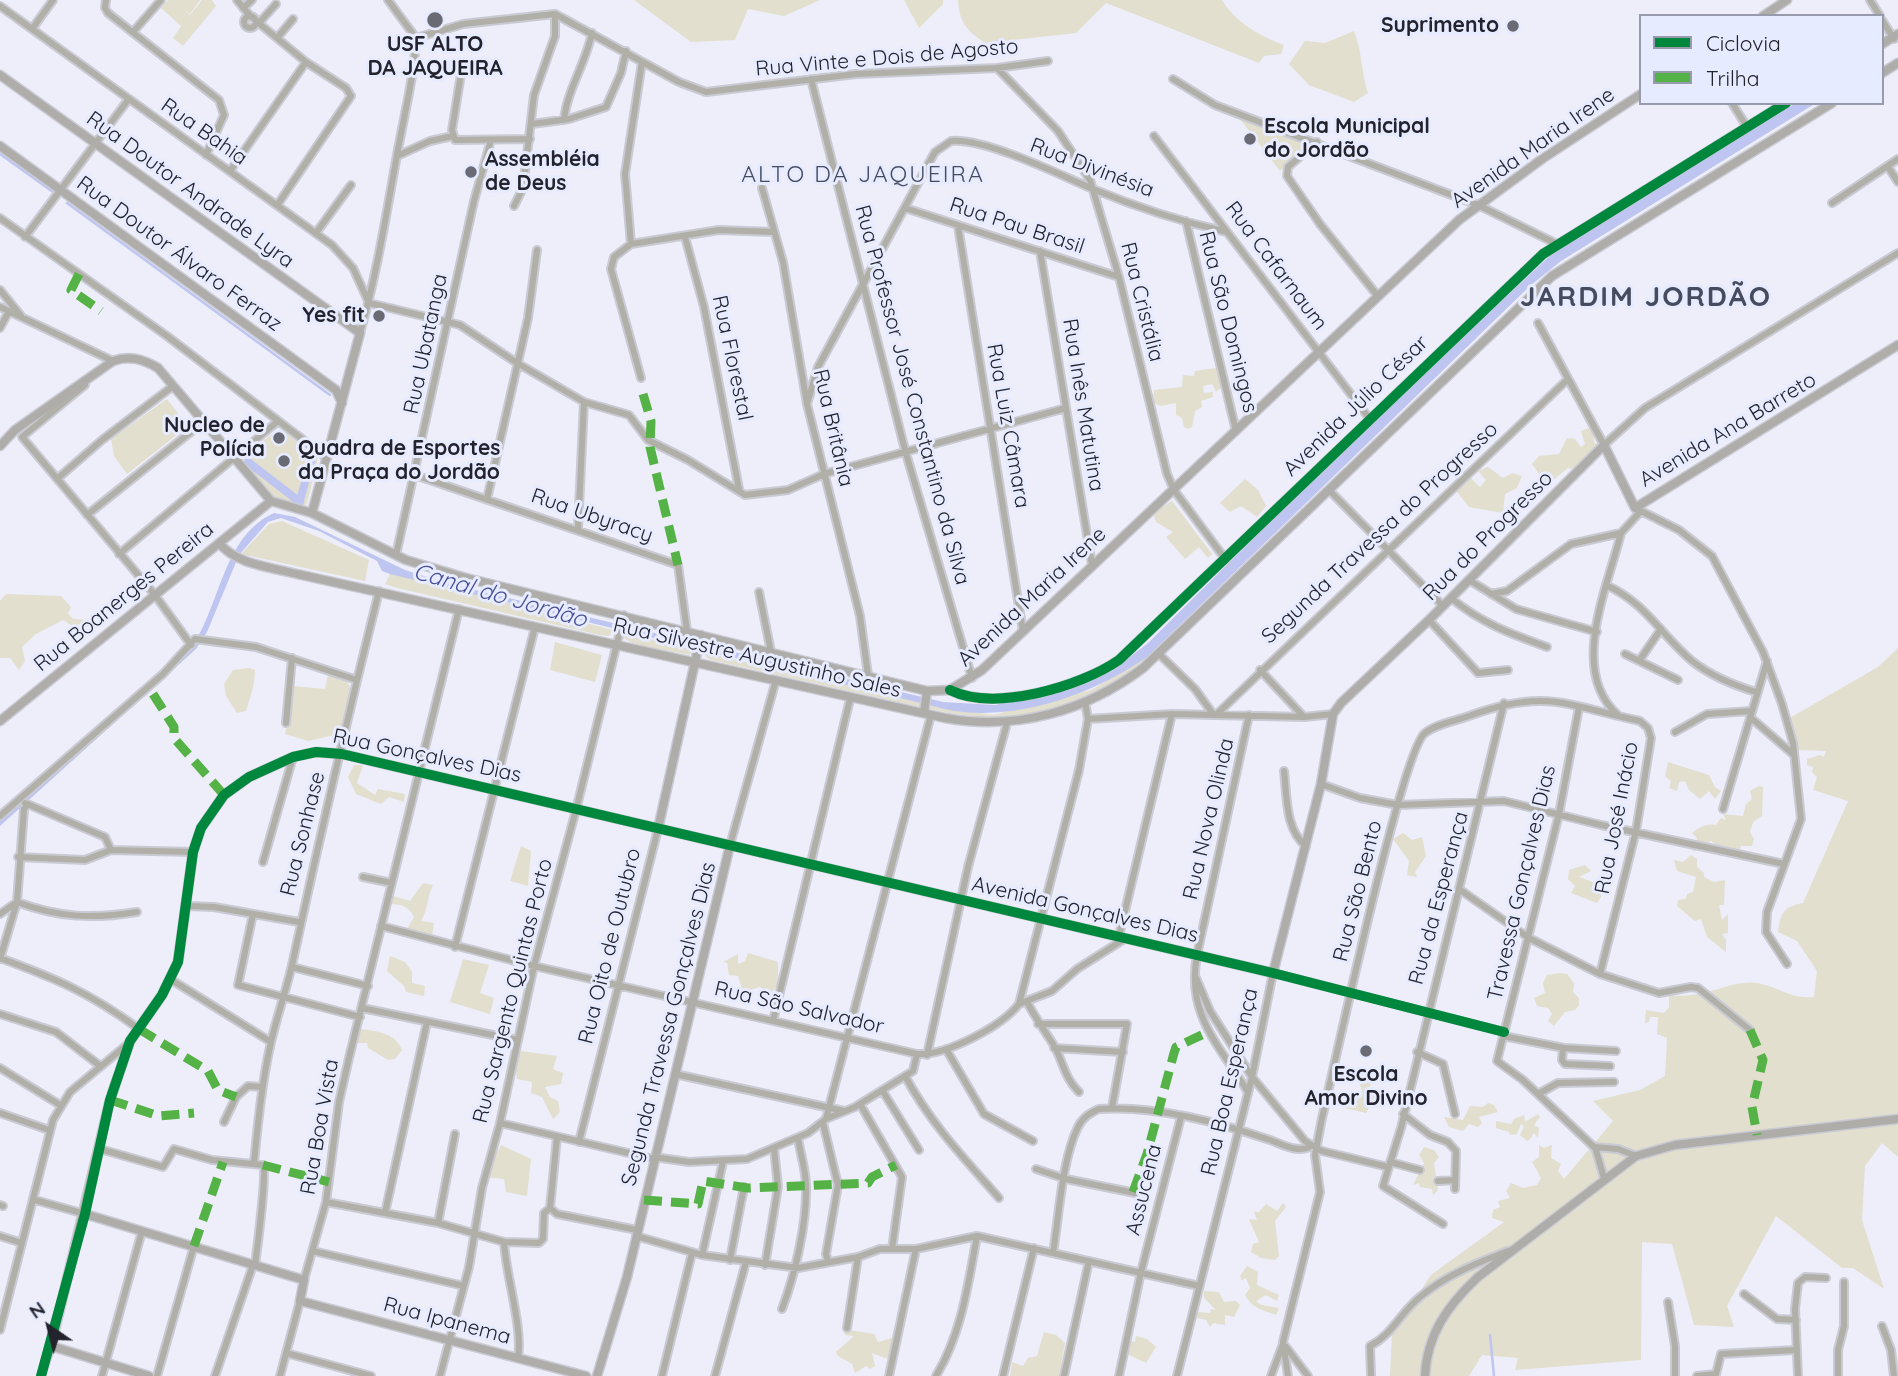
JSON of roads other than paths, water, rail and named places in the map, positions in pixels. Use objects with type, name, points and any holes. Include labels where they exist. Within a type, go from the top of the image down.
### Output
[{"type":"street","points":[[32,29],[53,0]]},
{"type":"street","points":[[106,0],[108,13],[209,91],[222,105],[221,126],[206,155]]},
{"type":"street","points":[[133,32],[161,0]]},
{"type":"street","points":[[237,0],[255,20],[306,62],[346,88],[351,96],[349,104],[278,204]]},
{"type":"street","points":[[243,8],[252,0]]},
{"type":"street","points":[[312,513],[342,403],[341,390],[380,263],[397,156],[414,76],[416,38],[388,0]]},
{"type":"street","points":[[1766,14],[1787,0]]},
{"type":"street","points":[[255,20],[276,4]]},
{"type":"street","name":"Rua Bahia","points":[[0,6],[316,233],[348,261],[369,303]]},
{"type":"street","points":[[416,38],[463,24],[555,14],[555,36],[534,95],[523,188],[514,206]]},
{"type":"street","name":"Rua Vinte e Dois de Agosto","points":[[555,14],[679,82],[706,92],[811,79],[997,68],[1048,61]]},
{"type":"street","points":[[277,38],[293,19]]},
{"type":"street","points":[[1884,23],[1896,39]]},
{"type":"street","points":[[564,120],[565,105],[588,56],[593,33]]},
{"type":"street","points":[[532,124],[564,120],[606,107],[621,73],[626,51]]},
{"type":"street","points":[[230,171],[306,62]]},
{"type":"street","points":[[632,244],[625,174],[642,62]]},
{"type":"street","name":"Rua Cristália","points":[[997,68],[1058,131],[1087,173],[1119,277],[1159,445],[1174,491],[1226,560]]},
{"type":"street","points":[[454,138],[460,74]]},
{"type":"street","name":"Rua Doutor Andrade Lyra","points":[[0,75],[360,333]]},
{"type":"street","name":"Rua Professor José Constantino da Silva","points":[[811,79],[905,450],[972,678]]},
{"type":"street","points":[[1173,79],[1215,105],[1478,205],[1557,244]]},
{"type":"street","name":"Avenida Maria Irene","points":[[271,501],[312,513],[396,555],[466,578],[623,618],[687,631],[700,637],[868,675],[926,692],[950,690],[972,678],[1023,632],[1377,295],[1478,205],[1639,95]]},
{"type":"street","points":[[26,237],[128,100]]},
{"type":"street","points":[[1733,105],[1747,127]]},
{"type":"street","name":"Avenida Júlio César","points":[[950,690],[971,699],[1006,699],[1101,671],[1142,641],[1516,278],[1557,244],[1783,105]]},
{"type":"street","name":"Avenida Júlio César","points":[[926,713],[977,723],[1007,723],[1054,713],[1085,702],[1128,679],[1159,654],[1552,276],[1829,105]]},
{"type":"street","name":"Rua Cafarnaum","points":[[1154,136],[1369,418]]},
{"type":"street","points":[[397,156],[430,141],[454,138],[530,139]]},
{"type":"street","name":"Rua Ubatanga","points":[[396,555],[491,140]]},
{"type":"street","name":"Rua Divinésia","points":[[905,208],[935,152],[944,145],[967,142],[1061,174],[1094,190],[1227,232]]},
{"type":"street","points":[[1317,142],[1288,167],[1287,176],[1320,224],[1377,295]]},
{"type":"street","name":"Rua Doutor Álvaro Ferraz","points":[[0,146],[341,390]]},
{"type":"street","points":[[1832,203],[1898,159]]},
{"type":"street","points":[[1888,167],[1898,182]]},
{"type":"street","points":[[316,233],[351,185]]},
{"type":"street","name":"Rua Britânia","points":[[762,188],[783,262],[807,404],[860,616],[868,675]]},
{"type":"street","points":[[807,404],[818,367],[905,208]]},
{"type":"street","name":"Rua Pau Brasil","points":[[905,208],[1119,277]]},
{"type":"street","points":[[0,218],[167,336],[327,458]]},
{"type":"street","name":"Rua São Domingos","points":[[1186,221],[1236,431]]},
{"type":"street","name":"Rua Luiz Câmara","points":[[958,226],[1023,632]]},
{"type":"street","points":[[641,378],[611,264],[618,253],[632,244],[727,229],[774,232]]},
{"type":"street","name":"Rua Florestal","points":[[685,237],[707,320],[739,489]]},
{"type":"street","points":[[487,499],[528,318],[537,250]]},
{"type":"street","name":"Rua Inês Matutina","points":[[1040,251],[1092,565]]},
{"type":"street","name":"Rua do Progresso","points":[[1333,714],[1604,445],[1645,408],[1898,253]]},
{"type":"street","points":[[0,290],[20,316]]},
{"type":"street","points":[[369,303],[448,319],[584,402],[629,415],[648,440],[750,496],[788,490],[824,474],[905,450],[1066,408]]},
{"type":"street","points":[[0,307],[113,361]]},
{"type":"street","points":[[0,328],[9,312]]},
{"type":"street","points":[[1538,323],[1604,445]]},
{"type":"street","name":"Avenida Ana Barreto","points":[[1604,445],[1637,510],[1898,345]]},
{"type":"street","points":[[0,446],[15,430],[113,361],[123,357],[158,368],[271,501]]},
{"type":"street","name":"Segunda Travessa do Progresso","points":[[1215,714],[1568,379]]},
{"type":"street","points":[[84,381],[85,385],[22,437],[155,595],[197,641],[256,646],[357,680]]},
{"type":"street","points":[[57,479],[123,423],[173,386]]},
{"type":"street","points":[[578,528],[584,402]]},
{"type":"street","points":[[120,554],[278,421]]},
{"type":"street","points":[[87,515],[202,423]]},
{"type":"street","name":"Rua Ubyracy","points":[[415,475],[578,528],[678,565],[687,631]]},
{"type":"street","points":[[1329,490],[1443,606]]},
{"type":"street","name":"Rua Boanerges Pereira","points":[[0,721],[271,501]]},
{"type":"street","points":[[1491,594],[1507,591],[1571,544],[1621,533],[1637,510],[1679,530],[1712,556],[1768,661],[1791,731],[1801,819],[1767,912],[1766,932],[1787,964]]},
{"type":"street","name":"Rua José Inácio","points":[[1600,974],[1636,831],[1651,733],[1640,721],[1621,717],[1601,695],[1592,669],[1606,585],[1621,533]]},
{"type":"street","name":"Rua Silvestre Augustinho Sales","points":[[219,543],[229,555],[240,560],[535,627],[695,660],[850,699],[926,713]]},
{"type":"street","points":[[1469,580],[1516,609],[1597,632]]},
{"type":"street","points":[[1606,585],[1633,599],[1708,673],[1756,692]]},
{"type":"street","name":"Rua Sonhase","points":[[254,1163],[261,1087],[292,967],[299,922],[342,754],[379,591]]},
{"type":"street","points":[[759,592],[771,652]]},
{"type":"street","points":[[1451,598],[1474,617],[1494,628],[1547,647]]},
{"type":"street","name":"Rua Boa Vista","points":[[280,1376],[326,1202],[339,1102],[459,609]]},
{"type":"street","name":"Rua Sargento Quintas Porto","points":[[440,1376],[464,1286],[472,1232],[500,1123],[534,966],[623,618]]},
{"type":"street","points":[[1429,620],[1478,673],[1508,670]]},
{"type":"street","points":[[455,947],[535,627]]},
{"type":"street","points":[[1639,662],[1661,629]]},
{"type":"street","name":"Rua Oito de Outubro","points":[[579,1142],[658,829],[700,637]]},
{"type":"street","points":[[0,816],[24,802],[150,690],[197,641]]},
{"type":"street","points":[[1159,654],[1195,689],[1215,714]]},
{"type":"street","points":[[1625,654],[1678,680]]},
{"type":"street","points":[[286,723],[292,658]]},
{"type":"street","points":[[1723,809],[1756,692],[1768,661]]},
{"type":"street","points":[[1260,670],[1304,717]]},
{"type":"street","name":"Segunda Travessa Gonçalves Dias","points":[[597,1376],[637,1233],[730,845],[776,680]]},
{"type":"street","points":[[828,1261],[826,1254],[838,1185],[824,1121],[890,883],[926,713],[926,692]]},
{"type":"street","points":[[774,1021],[850,699]]},
{"type":"street","name":"Rua São Bento","points":[[1271,1376],[1283,1342],[1320,1192],[1313,1147],[1398,805],[1420,737],[1427,731],[1504,703],[1550,699],[1621,717]]},
{"type":"street","points":[[1019,1004],[1088,719],[1085,702]]},
{"type":"street","name":"Rua da Esperança","points":[[1443,1224],[1414,1203],[1384,1189],[1384,1183],[1482,801],[1504,703]]},
{"type":"street","name":"Travessa Gonçalves Dias","points":[[1579,707],[1559,814],[1497,1063],[1538,1094],[1595,1147]]},
{"type":"street","points":[[1088,719],[1172,714],[1304,717],[1333,714]]},
{"type":"street","points":[[922,1055],[946,1049],[997,1024],[1019,1004],[1052,992],[1077,969],[1122,937],[1172,714]]},
{"type":"street","name":"Rua Boa Esperança","points":[[1177,1376],[1252,1077],[1273,972],[1321,784],[1333,714]]},
{"type":"street","points":[[1675,732],[1707,714],[1751,714],[1795,755]]},
{"type":"street","name":"Rua Nova Olinda","points":[[1248,1092],[1200,1015],[1194,991],[1194,972],[1249,715]]},
{"type":"street","points":[[500,1123],[654,1158],[689,1162],[747,1159],[798,1138],[824,1121],[860,1104],[916,1068],[922,1055],[1007,723]]},
{"type":"street","name":"Rua Gonçalves Dias","points":[[41,1376],[85,1214],[110,1100],[130,1041],[178,962],[188,906],[193,852],[201,828],[224,795],[249,776],[293,757],[316,752],[342,754],[658,829]]},
{"type":"street","points":[[263,862],[293,757]]},
{"type":"street","points":[[1284,771],[1290,821],[1296,837],[1306,846]]},
{"type":"street","points":[[1321,784],[1360,798],[1398,805],[1504,801],[1784,864]]},
{"type":"street","points":[[24,802],[105,837],[111,850]]},
{"type":"street","points":[[24,802],[18,856],[17,902],[0,958],[69,984],[98,999],[139,1029]]},
{"type":"street","name":"Avenida Gonçalves Dias","points":[[658,829],[1273,972],[1563,1048],[1616,1051]]},
{"type":"street","points":[[18,856],[85,860],[111,850],[193,852]]},
{"type":"street","points":[[363,877],[392,883]]},
{"type":"street","points":[[1459,889],[1529,938],[1600,974],[1659,993],[1698,988],[1750,1030]]},
{"type":"street","points":[[17,902],[46,913],[68,917],[102,918],[137,912]]},
{"type":"street","points":[[0,914],[17,902]]},
{"type":"street","points":[[188,906],[299,922]]},
{"type":"street","points":[[253,914],[238,985],[360,1017]]},
{"type":"street","name":"Rua São Salvador","points":[[381,926],[534,966],[922,1055]]},
{"type":"street","points":[[292,967],[368,986]]},
{"type":"street","points":[[1194,972],[1210,1011],[1252,1077],[1313,1147]]},
{"type":"street","points":[[170,979],[271,1042]]},
{"type":"street","points":[[1027,1002],[1054,1048],[1068,1082],[1079,1092]]},
{"type":"street","points":[[362,1008],[517,1040]]},
{"type":"street","points":[[0,1014],[57,1032],[99,1065]]},
{"type":"street","points":[[384,1213],[427,1022]]},
{"type":"street","points":[[1038,1024],[1127,1024],[1112,1108]]},
{"type":"street","points":[[0,1330],[35,1200],[50,1130],[60,1105],[99,1065],[130,1041]]},
{"type":"street","points":[[1054,1048],[1123,1052]]},
{"type":"street","points":[[1563,1048],[1562,1060],[1565,1064],[1610,1066]]},
{"type":"street","points":[[946,1049],[984,1114],[1033,1141]]},
{"type":"street","points":[[1417,1052],[1443,1064],[1455,1114]]},
{"type":"street","points":[[0,1068],[60,1105]]},
{"type":"street","points":[[675,1074],[844,1112]]},
{"type":"street","points":[[905,1076],[925,1113],[999,1198]]},
{"type":"street","points":[[1538,1094],[1558,1083],[1615,1082]]},
{"type":"street","points":[[225,1122],[227,1113],[242,1090],[248,1086],[261,1087]]},
{"type":"street","points":[[882,1090],[919,1150]]},
{"type":"street","points":[[860,1104],[902,1177],[892,1249]]},
{"type":"street","points":[[1053,1253],[1078,1127],[1088,1114],[1112,1108],[1181,1117],[1239,1129],[1300,1150],[1313,1147],[1420,1170]]},
{"type":"street","points":[[0,1113],[50,1130]]},
{"type":"street","points":[[1403,1114],[1430,1135],[1454,1147],[1457,1155],[1455,1189]]},
{"type":"street","name":"Assucena","points":[[1119,1376],[1141,1272],[1181,1117]]},
{"type":"street","points":[[1425,1376],[1438,1323],[1456,1297],[1604,1178],[1636,1156],[1675,1145],[1898,1119]]},
{"type":"street","points":[[438,1223],[455,1134]]},
{"type":"street","points":[[550,1209],[557,1137]]},
{"type":"street","points":[[782,1309],[794,1268],[806,1186],[798,1138]]},
{"type":"street","points":[[1604,1178],[1595,1147],[1618,1149],[1636,1156]]},
{"type":"street","points":[[765,1265],[778,1187],[774,1148]]},
{"type":"street","points":[[100,1149],[163,1167],[174,1149],[212,1160],[263,1165],[266,1175],[254,1265],[215,1376]]},
{"type":"street","points":[[702,1255],[723,1162]]},
{"type":"street","points":[[1035,1169],[1145,1195]]},
{"type":"street","points":[[1438,1181],[1455,1180]]},
{"type":"street","points":[[730,1259],[744,1187]]},
{"type":"street","points":[[35,1200],[304,1280]]},
{"type":"street","points":[[326,1202],[438,1223],[503,1242],[541,1242],[544,1213],[550,1209]]},
{"type":"street","points":[[550,1209],[557,1214],[637,1233],[692,1253],[765,1265],[794,1268],[858,1257],[867,1252],[916,1249],[977,1236],[1199,1286]]},
{"type":"street","points":[[102,1376],[142,1231]]},
{"type":"street","points":[[0,1236],[22,1243]]},
{"type":"street","points":[[936,1376],[951,1349],[961,1318],[977,1236]]},
{"type":"street","points":[[503,1242],[520,1345],[519,1358]]},
{"type":"street","points":[[157,1376],[194,1246]]},
{"type":"street","points":[[1003,1376],[1034,1248]]},
{"type":"street","points":[[889,1376],[916,1249]]},
{"type":"street","points":[[1371,1376],[1370,1346],[1386,1338],[1419,1297],[1463,1268],[1514,1249]]},
{"type":"street","points":[[313,1251],[464,1286]]},
{"type":"street","points":[[662,1376],[692,1253]]},
{"type":"street","points":[[847,1328],[858,1257]]},
{"type":"street","points":[[1064,1376],[1089,1261]]},
{"type":"street","points":[[715,1376],[746,1262]]},
{"type":"street","points":[[1798,1376],[1796,1320],[1800,1280],[1826,1278]]},
{"type":"street","points":[[1838,1376],[1838,1350],[1844,1326],[1844,1282]]},
{"type":"street","points":[[0,1292],[9,1294]]},
{"type":"street","points":[[1744,1294],[1777,1319],[1796,1320]]},
{"type":"street","name":"Rua Ipanema","points":[[300,1301],[586,1376]]},
{"type":"street","points":[[1668,1302],[1675,1346],[1675,1376]]},
{"type":"street","points":[[1882,1326],[1891,1350],[1894,1376]]},
{"type":"street","points":[[1283,1342],[1308,1376]]},
{"type":"street","name":"Rua São Bento","points":[[1283,1342],[1288,1376]]},
{"type":"street","points":[[51,1346],[149,1376]]},
{"type":"street","points":[[1697,1376],[1716,1374],[1721,1354],[1796,1350]]},
{"type":"street","points":[[286,1353],[371,1376]]},
{"type":"water","name":"Canal do Jordão","points":[[1793,105],[1813,105],[1561,261],[1531,285],[1147,657],[1078,694],[1027,709],[974,713],[949,710],[390,574],[382,571],[377,561],[319,531],[281,518],[268,522],[239,555],[207,632],[196,649],[0,826],[0,818],[190,649],[209,614],[232,556],[256,524],[274,513],[295,517],[405,570],[446,583],[943,702],[995,705],[1085,683],[1112,671],[1148,643],[1348,445],[1555,251]]},
{"type":"waterway","points":[[0,154],[53,192]]},
{"type":"waterway","points":[[67,203],[330,395]]},
{"type":"waterway","points":[[300,500],[312,458]]},
{"type":"waterway","points":[[248,462],[300,502]]},
{"type":"waterway","points":[[1490,1335],[1494,1376]]},
{"type":"place","name":"USF ALTO DA JAQUEIRA","points":[[435,20]]},
{"type":"place","name":"Suprimento","points":[[1513,26]]},
{"type":"place","name":"Escola Municipal do Jordão","points":[[1250,139]]},
{"type":"place","name":"Assembléia de Deus","points":[[471,172]]},
{"type":"place","name":"Yes fit","points":[[379,316]]},
{"type":"place","name":"Nucleo de Polícia","points":[[279,438]]},
{"type":"place","name":"Quadra de Esportes da Praça do Jordão","points":[[284,461]]},
{"type":"place","name":"Escola Amor Divino","points":[[1366,1051]]},
{"type":"district","name":"ALTO DA JAQUEIRA","points":[[863,175]]},
{"type":"district","name":"JARDIM JORDÃO","points":[[1646,298]]}]
